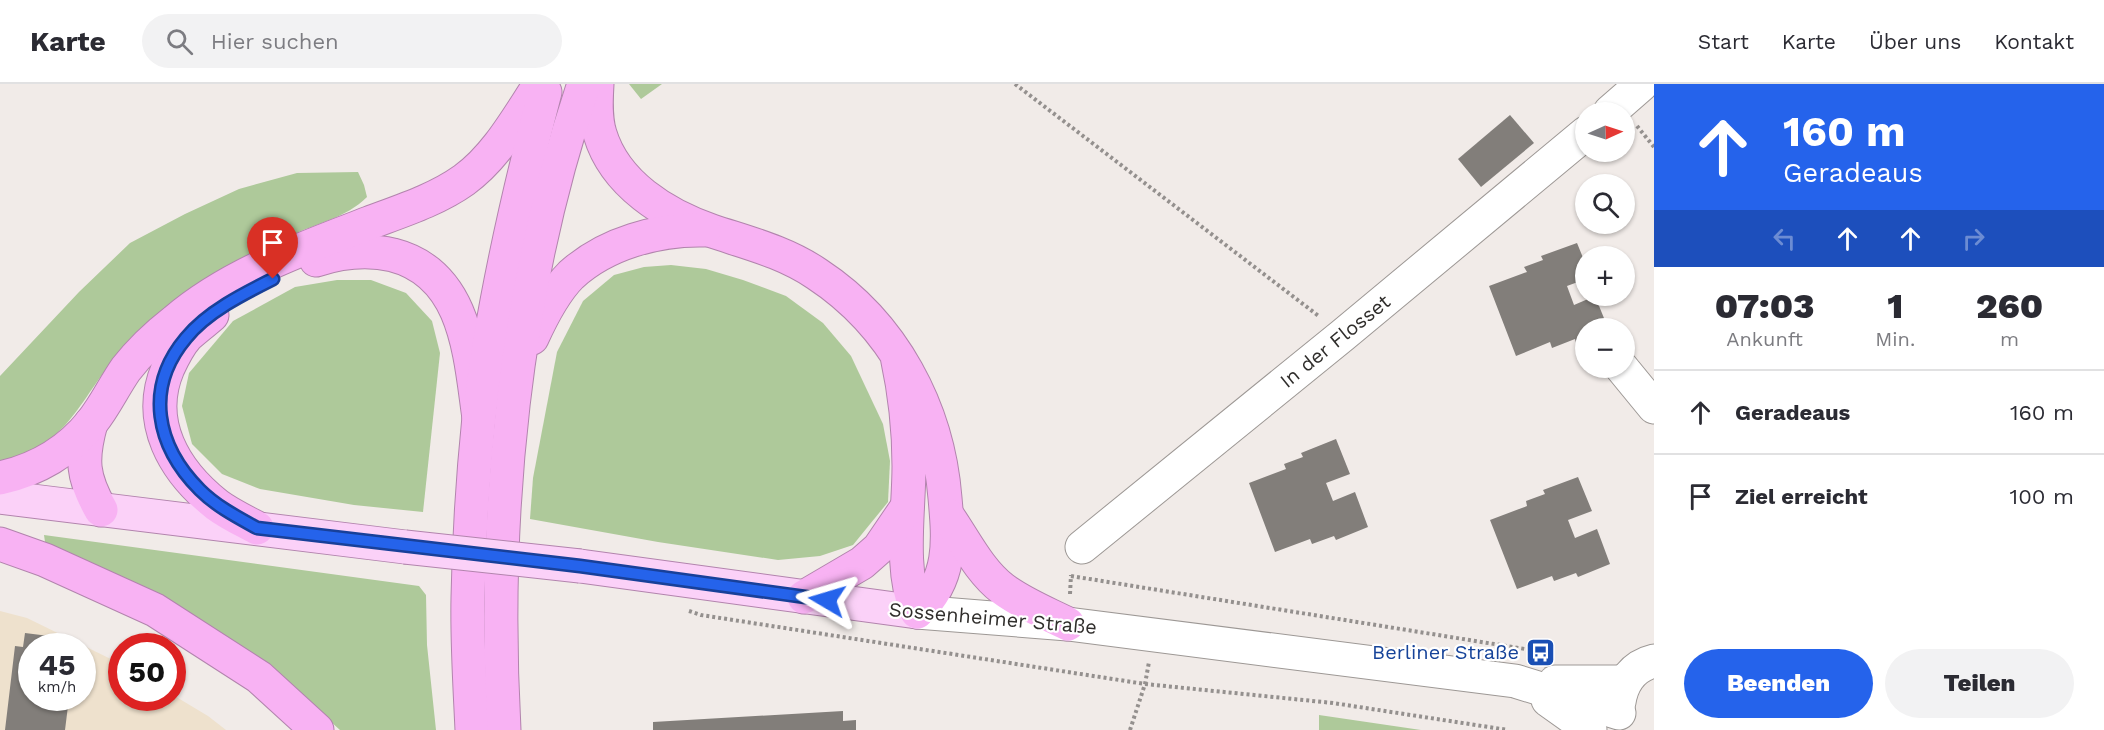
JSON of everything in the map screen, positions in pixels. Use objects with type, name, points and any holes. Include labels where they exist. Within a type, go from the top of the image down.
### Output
[{"type":"highway","points":[[0,478],[27,471],[49,460],[68,445],[91,423],[127,368],[151,342],[207,296],[257,270],[447,191],[480,166],[503,139],[540,84]]},
{"type":"highway","points":[[472,730],[468,599],[479,418],[486,365],[506,256],[547,84]]},
{"type":"highway","points":[[504,730],[500,599],[505,489],[518,370],[546,219],[584,84]]},
{"type":"highway","points":[[597,84],[596,105],[599,132],[609,156],[620,173],[666,210],[711,230],[765,247],[815,273],[859,307],[879,329],[897,356],[912,379],[930,420],[937,444],[947,515],[946,558],[939,584],[930,600],[917,612],[908,577],[908,419],[897,356]]},
{"type":"highway","points":[[518,370],[552,300],[570,276],[587,263],[609,250],[671,230],[711,230]]},
{"type":"highway","points":[[257,528],[219,507],[201,491],[183,471],[169,448],[161,427],[162,382],[172,358],[187,337],[240,295],[306,264],[329,256],[357,252],[381,252],[403,258],[424,268],[441,285],[453,303],[463,327],[470,352],[479,418]]},
{"type":"highway","points":[[91,423],[85,444],[85,473],[90,490],[101,510]]},
{"type":"highway","points":[[804,597],[862,563],[879,548],[907,507]]},
{"type":"highway","points":[[947,515],[985,570],[1002,588],[1068,624]]},
{"type":"highway","points":[[0,544],[45,560],[155,610],[259,677],[317,730]]},
{"type":"main road","name":"Sossenheimer Straße","points":[[0,497],[405,547],[580,566],[917,612]]},
{"type":"street","points":[[1621,102],[1642,84]]},
{"type":"street","name":"In der Flosset","points":[[1076,562],[1575,142]]},
{"type":"street","points":[[1630,378],[1654,407]]},
{"type":"street","name":"Sossenheimer Straße","points":[[917,612],[1068,624],[1521,682],[1624,708],[1640,667],[1654,661]]},
{"type":"street","points":[[1521,682],[1590,730]]},
{"type":"path","points":[[1015,84],[1343,335]]},
{"type":"path","points":[[1068,624],[1076,562],[1508,646]]},
{"type":"path","points":[[681,609],[701,615],[1145,684],[1333,703],[1508,730]]},
{"type":"path","points":[[1130,730],[1145,684]]},
{"type":"shaded area","points":[[0,611],[27,618],[58,633],[18,633],[18,711],[96,711],[96,652],[108,658],[108,711],[186,711],[186,703],[226,730],[0,730]]},
{"type":"green space","points":[[629,84],[662,84],[641,99]]},
{"type":"green space","points":[[358,172],[367,197],[359,204],[340,215],[290,236],[209,278],[117,356],[77,410],[47,442],[26,454],[0,462],[0,376],[79,292],[130,243],[239,189],[297,173]]},
{"type":"green space","points":[[671,265],[706,269],[786,296],[823,323],[851,356],[883,424],[890,461],[888,502],[853,545],[820,556],[778,560],[658,542],[530,519],[533,478],[557,352],[583,301],[614,275],[644,267]]},
{"type":"green space","points":[[337,280],[371,280],[406,293],[432,321],[440,353],[423,512],[354,505],[260,489],[222,474],[192,444],[182,406],[189,373],[233,321],[295,287]]},
{"type":"green space","points":[[44,535],[419,586],[426,595],[427,645],[436,730],[340,730],[267,664],[46,549]]},
{"type":"green space","points":[[1319,715],[1421,730],[1319,730]]},
{"type":"building","points":[[1510,115],[1534,143],[1481,187],[1458,159]]},
{"type":"building","points":[[1577,243],[1578,246],[1575,246],[1575,283],[1567,286],[1575,306],[1599,306],[1604,318],[1575,318],[1575,339],[1552,348],[1550,342],[1516,356],[1489,286],[1527,272],[1524,267],[1543,260],[1541,256]]},
{"type":"building","points":[[1336,439],[1350,474],[1326,483],[1333,501],[1355,492],[1368,527],[1336,540],[1334,536],[1312,544],[1310,539],[1275,552],[1249,483],[1286,469],[1284,464],[1303,457],[1301,453]]},
{"type":"building","points":[[1578,477],[1592,511],[1568,520],[1575,538],[1597,529],[1610,564],[1578,577],[1576,573],[1554,581],[1552,576],[1517,589],[1490,520],[1527,506],[1526,501],[1545,494],[1543,490]]},
{"type":"building","points":[[15,646],[18,646],[18,711],[67,711],[65,730],[5,730]]},
{"type":"building","points":[[843,711],[843,721],[856,720],[856,730],[653,730],[653,722]]},
{"type":"place","name":"Berliner Straße","points":[[1540,652]]},
{"type":"route","points":[[273,279],[240,295],[187,337],[172,358],[162,382],[161,427],[169,448],[183,471],[219,507],[257,528],[580,566],[827,600]]}]
